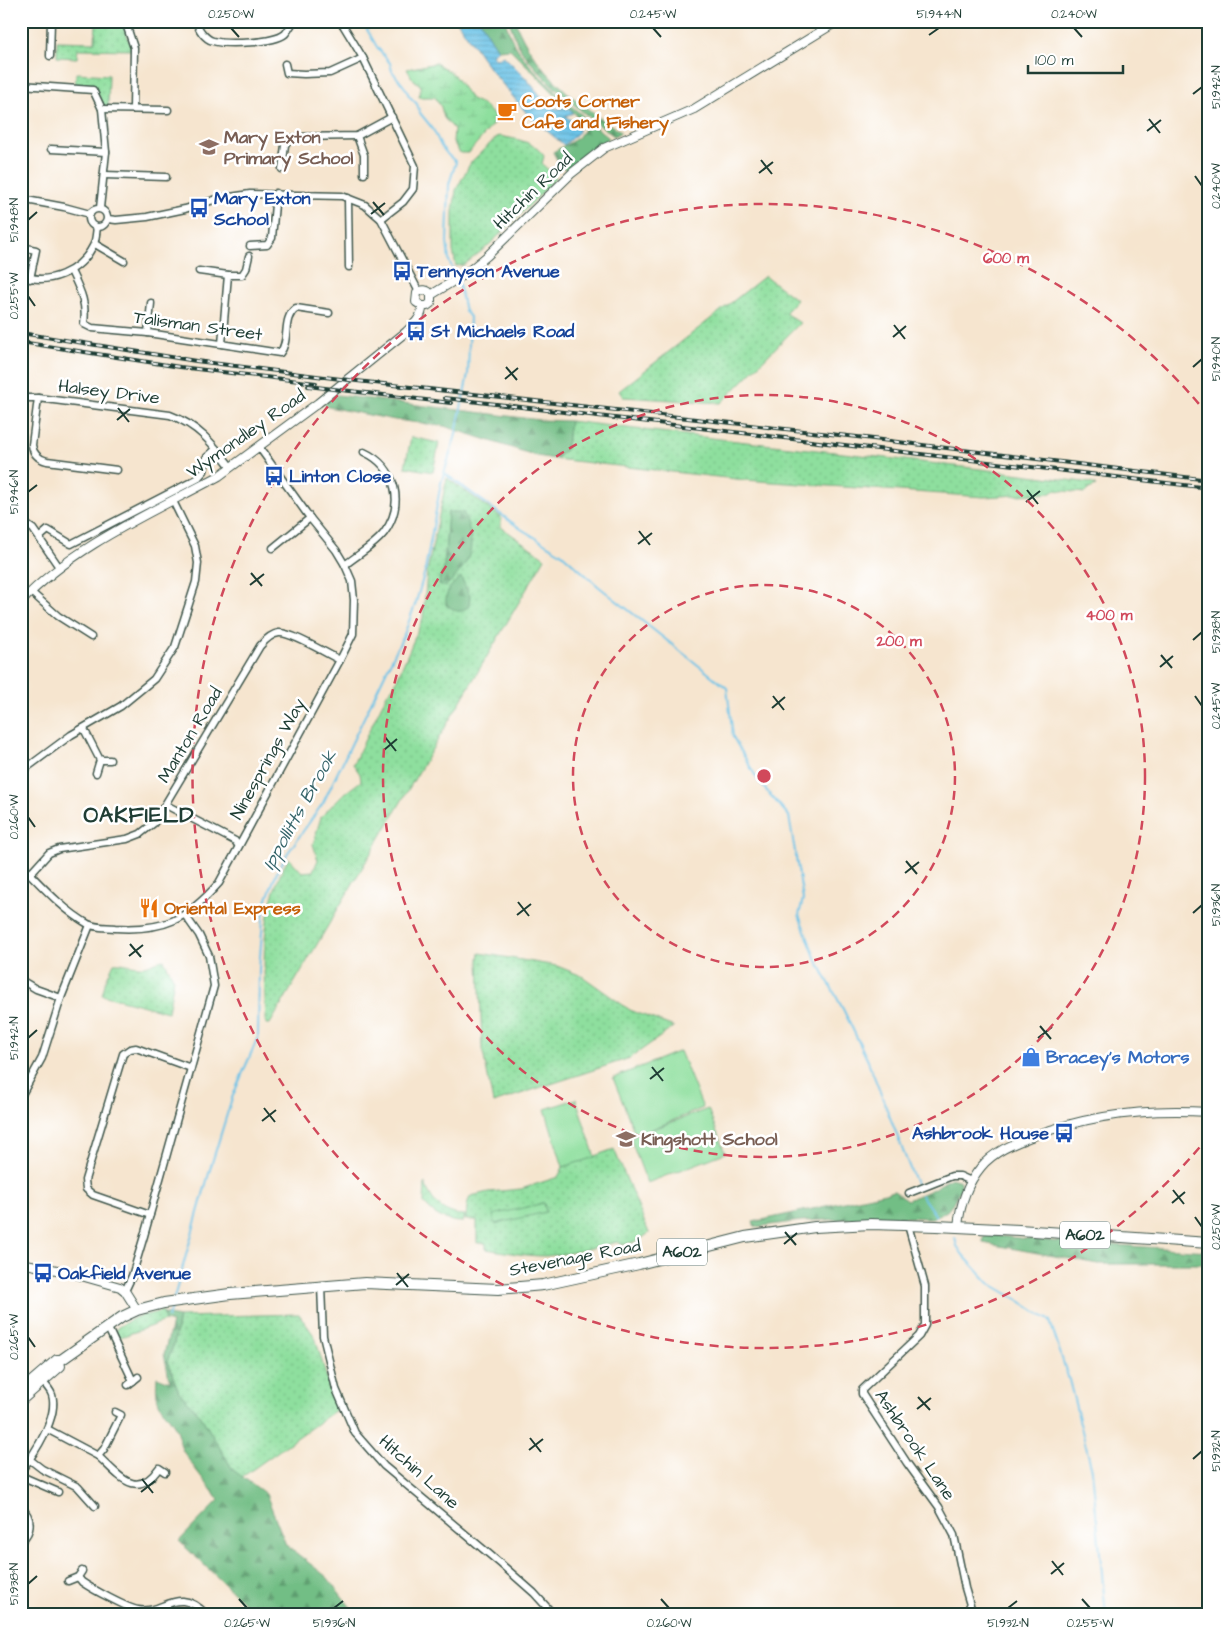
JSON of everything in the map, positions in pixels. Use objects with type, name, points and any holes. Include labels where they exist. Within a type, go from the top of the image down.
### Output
[{"type":"main road","name":"Stevenage Road","points":[[21,1391],[61,1365],[61,1360],[107,1326],[137,1310],[164,1303],[230,1294],[365,1283],[498,1289],[543,1285],[630,1266],[745,1237],[841,1226],[908,1225],[958,1227],[1209,1243]]},
{"type":"main road","name":"Stevenage Road","points":[[21,1400],[40,1379]]},
{"type":"street","points":[[50,56],[51,21]]},
{"type":"street","points":[[125,21],[134,48],[133,109]]},
{"type":"street","points":[[196,21],[203,34],[212,41],[255,43],[285,34],[294,21]]},
{"type":"street","points":[[337,21],[343,25],[363,58],[415,166],[413,189],[403,202],[382,219]]},
{"type":"street","name":"Hitchin Road","points":[[431,294],[458,278],[487,256],[593,155],[617,142],[694,109],[838,21]]},
{"type":"street","points":[[285,64],[286,73],[330,73],[363,58]]},
{"type":"street","points":[[21,85],[93,90],[102,109],[106,152],[100,208]]},
{"type":"street","points":[[102,109],[168,110]]},
{"type":"street","points":[[282,168],[286,145],[289,139],[300,137],[357,136],[392,117]]},
{"type":"street","points":[[357,136],[364,156],[364,174]]},
{"type":"street","points":[[51,149],[106,152]]},
{"type":"street","points":[[105,175],[166,177]]},
{"type":"street","points":[[108,219],[147,217],[185,209],[217,199],[250,194],[276,193],[348,198],[365,205],[382,219],[419,292]]},
{"type":"street","points":[[250,246],[267,245],[272,238],[276,193]]},
{"type":"street","points":[[348,198],[349,267]]},
{"type":"street","points":[[21,199],[90,214]]},
{"type":"street","points":[[100,208],[105,211],[108,219],[103,226],[97,227],[90,223],[90,214],[92,210],[100,208]]},
{"type":"street","points":[[21,275],[30,279],[58,277],[71,271],[81,263],[95,244],[97,227]]},
{"type":"street","points":[[95,244],[124,261]]},
{"type":"street","points":[[21,247],[36,250],[30,279]]},
{"type":"street","points":[[199,271],[242,275],[246,269],[249,256]]},
{"type":"street","name":"Talisman Street","points":[[71,271],[82,294],[86,312],[84,324],[92,328],[148,333],[280,353],[284,348],[288,317],[291,312],[296,308],[330,313]]},
{"type":"street","points":[[222,344],[228,275]]},
{"type":"street","points":[[427,290],[431,294],[431,303],[427,306],[418,304],[416,299],[419,292],[427,290]]},
{"type":"street","points":[[148,333],[151,302]]},
{"type":"street","name":"Wymondley Road","points":[[21,602],[60,567],[120,529],[219,476],[318,403],[418,321],[422,306]]},
{"type":"street","name":"Halsey Drive","points":[[21,398],[38,398],[170,415],[195,428],[231,467]]},
{"type":"street","points":[[38,398],[32,445],[33,451],[38,457],[48,462],[117,470]]},
{"type":"street","name":"Ninesprings Way","points":[[90,925],[136,929],[163,925],[186,915],[203,900],[219,882],[353,634],[354,600],[352,581],[345,565],[336,550],[258,447]]},
{"type":"street","name":"Wymondley Road","points":[[40,537],[48,530],[71,544],[196,479],[204,471],[206,458],[216,449]]},
{"type":"street","points":[[345,565],[383,535],[394,510],[395,495],[393,481],[389,473],[374,456],[364,452]]},
{"type":"street","points":[[21,772],[71,736],[121,706],[154,679],[175,647],[196,582],[198,563],[195,546],[173,501]]},
{"type":"street","points":[[273,548],[310,518]]},
{"type":"street","points":[[21,520],[40,537],[60,567]]},
{"type":"street","points":[[31,592],[58,616],[91,637]]},
{"type":"street","name":"Manton Road","points":[[30,874],[49,853],[59,849],[127,839],[140,834],[154,823],[264,641],[269,637],[281,633],[291,635],[340,660]]},
{"type":"street","points":[[84,729],[100,760],[96,773]]},
{"type":"street","points":[[100,760],[110,760]]},
{"type":"street","points":[[166,805],[235,841],[238,845]]},
{"type":"street","points":[[21,865],[59,902],[90,925],[61,998],[42,1058],[21,1096]]},
{"type":"street","points":[[125,1291],[132,1276],[150,1215],[214,986],[209,956],[199,935],[186,915]]},
{"type":"street","points":[[21,980],[36,989],[61,998]]},
{"type":"street","points":[[150,1215],[93,1195],[86,1189],[84,1180],[123,1054],[127,1050],[136,1048],[191,1068]]},
{"type":"street","points":[[958,1227],[963,1197],[970,1181],[981,1166],[1003,1149],[1065,1124],[1112,1114],[1151,1110],[1209,1112]]},
{"type":"street","points":[[909,1193],[952,1176],[960,1176],[970,1181]]},
{"type":"street","name":"Ashbrook Lane","points":[[908,1225],[925,1286],[925,1325],[919,1336],[870,1381],[862,1390],[862,1394],[939,1507],[954,1535],[965,1588],[973,1615]]},
{"type":"street","points":[[21,1263],[67,1272],[120,1287],[134,1302],[137,1310]]},
{"type":"street","name":"Hitchin Lane","points":[[322,1286],[324,1336],[336,1389],[355,1433],[384,1466],[501,1564],[534,1593],[554,1615]]},
{"type":"street","points":[[107,1326],[133,1381]]},
{"type":"street","points":[[21,1471],[30,1460],[47,1429],[52,1409],[52,1397],[40,1379]]},
{"type":"street","points":[[98,1456],[104,1449],[121,1415]]},
{"type":"street","points":[[47,1429],[98,1456],[127,1481],[137,1484],[148,1481],[159,1468]]},
{"type":"street","points":[[30,1460],[78,1487],[95,1506]]},
{"type":"street","points":[[21,1476],[58,1492]]},
{"type":"street","points":[[21,1507],[26,1511],[30,1523],[26,1537],[21,1541]]},
{"type":"street","points":[[68,1581],[78,1577],[82,1571]]},
{"type":"street","points":[[78,1577],[85,1584],[135,1610],[148,1610],[171,1602],[183,1602],[194,1604],[207,1615]]},
{"type":"green space","points":[[96,21],[122,21],[132,50],[78,49],[77,58],[57,57],[57,41],[95,42]]},
{"type":"green space","points":[[480,21],[505,21],[514,43],[532,68],[557,93],[609,138],[568,170],[561,167],[553,152],[578,138],[584,129],[583,122],[510,49],[498,50]]},
{"type":"green space","points":[[509,21],[515,21],[523,39],[534,56],[559,85],[573,98],[621,132],[614,136],[548,81],[517,43]]},
{"type":"green space","points":[[436,63],[453,74],[471,99],[484,105],[496,118],[469,153],[460,153],[453,142],[454,129],[444,118],[441,107],[435,97],[419,97],[421,86],[412,78],[407,69]]},
{"type":"green space","points":[[76,73],[109,75],[108,107],[104,107],[95,88],[75,86]]},
{"type":"green space","points":[[498,136],[518,140],[535,147],[544,156],[542,164],[556,177],[488,246],[464,265],[456,266],[453,251],[453,212],[456,190],[471,162]]},
{"type":"green space","points":[[765,276],[797,300],[785,313],[800,323],[721,403],[623,397],[619,391]]},
{"type":"green space","points":[[337,395],[540,420],[570,421],[566,449],[555,459],[537,456],[444,426],[395,420],[328,407],[324,404]]},
{"type":"green space","points":[[570,421],[1091,483],[1096,486],[1085,493],[1054,490],[1051,493],[984,497],[745,480],[555,459],[566,449]]},
{"type":"green space","points":[[411,437],[439,443],[433,472],[405,467]]},
{"type":"green space","points":[[447,478],[501,517],[501,527],[545,558],[270,1024],[266,1024],[265,939],[272,897],[279,877],[289,858],[302,872],[313,871],[318,860],[313,844],[321,817],[341,796],[361,781],[360,774],[353,764],[387,694],[395,684],[423,618],[427,572]],"holes":[[[448,512],[455,578],[440,577],[444,570]]]},
{"type":"green space","points":[[448,512],[463,512],[468,524],[471,544],[467,561],[445,587],[439,584],[444,570]]},
{"type":"green space","points":[[461,577],[470,596],[469,606],[458,611],[446,605],[446,600],[449,589]]},
{"type":"green space","points":[[480,953],[557,966],[582,976],[630,1010],[674,1027],[630,1058],[493,1103],[482,1047]]},
{"type":"green space","points":[[164,960],[174,979],[168,1012],[102,995],[106,980],[114,963],[144,966]]},
{"type":"green space","points":[[680,1051],[703,1108],[645,1132],[708,1109],[725,1153],[647,1183],[630,1138],[636,1136],[613,1078]]},
{"type":"green space","points":[[576,1099],[595,1157],[563,1167],[545,1109]]},
{"type":"green space","points":[[614,1149],[649,1233],[638,1241],[622,1245],[618,1242],[545,1256],[523,1255],[486,1249],[486,1243],[477,1243],[477,1220],[465,1220],[471,1196],[488,1192],[521,1189],[558,1177],[563,1167]]},
{"type":"green space","points":[[951,1178],[961,1181],[961,1188],[947,1211],[932,1218],[890,1217],[801,1221],[755,1227],[753,1222],[894,1191],[907,1200],[931,1190]]},
{"type":"green space","points":[[425,1183],[431,1196],[439,1206],[451,1213],[465,1215],[463,1222],[441,1217],[428,1208],[424,1203]]},
{"type":"green space","points":[[544,1203],[546,1212],[495,1224],[493,1215]]},
{"type":"green space","points":[[987,1235],[1209,1251],[1209,1264],[1098,1264],[983,1243],[983,1238]]},
{"type":"green space","points":[[163,1311],[165,1321],[118,1338],[115,1333],[118,1327],[136,1317]]},
{"type":"green space","points":[[164,1314],[179,1317],[174,1344],[167,1361],[179,1392],[200,1415],[233,1470],[266,1494],[286,1545],[327,1577],[355,1615],[257,1615],[179,1541],[219,1500],[186,1456],[181,1447],[177,1430],[158,1401],[157,1377],[170,1382],[164,1354],[172,1323],[165,1321]]},
{"type":"green space","points":[[299,1314],[315,1337],[336,1410],[242,1477],[233,1470],[200,1415],[179,1392],[167,1361],[174,1344],[179,1317]]},
{"type":"water","points":[[457,21],[480,21],[498,50],[492,55],[495,59],[504,56],[545,101],[557,109],[566,107],[573,113],[565,116],[578,125],[579,132],[564,145],[529,116],[489,68]]},
{"type":"waterway","points":[[362,21],[377,47],[390,63],[392,71],[433,129],[441,146],[456,162],[449,184],[447,242],[449,261],[456,276]]},
{"type":"waterway","name":"Ippollitts Brook","points":[[174,1298],[232,1098],[258,1037],[259,969],[264,907],[276,874],[287,854],[323,803],[405,632],[425,571],[441,483],[455,438],[468,374],[470,317],[465,311],[458,280]]},
{"type":"waterway","points":[[444,473],[521,529],[561,553],[598,586],[727,688],[733,737],[759,782],[789,816],[803,899],[799,915],[815,957],[868,1061],[916,1184]]},
{"type":"waterway","points":[[921,1195],[936,1216]]},
{"type":"waterway","points":[[955,1238],[957,1246],[963,1255],[989,1283],[1050,1321],[1069,1380],[1092,1470],[1106,1615]]},
{"type":"waterway","name":"Ippollitts Brook","points":[[168,1317],[172,1305]]},
{"type":"waterway","points":[[1172,1615],[1209,1605]]},
{"type":"railway","points":[[21,333],[196,361],[357,381],[857,437],[1209,480]]},
{"type":"railway","points":[[21,342],[180,367],[316,383]]},
{"type":"railway","points":[[308,386],[451,403]]},
{"type":"railway","points":[[445,398],[1209,488]]},
{"type":"place","name":"Coots Corner Cafe and Fishery","points":[[507,111]]},
{"type":"place","name":"Mary Exton Primary School","points":[[209,147]]},
{"type":"place","name":"Mary Exton School","points":[[199,208]]},
{"type":"place","name":"Tennyson Avenue","points":[[402,271]]},
{"type":"place","name":"St Michaels Road","points":[[416,331]]},
{"type":"place","name":"Linton Close","points":[[274,476]]},
{"type":"place","name":"Oriental Express","points":[[149,908]]},
{"type":"place","name":"Bracey's Motors","points":[[1031,1057]]},
{"type":"place","name":"Ashbrook House","points":[[1064,1133]]},
{"type":"place","name":"Kingshott School","points":[[626,1139]]},
{"type":"place","name":"Oakfield Avenue","points":[[43,1273]]},
{"type":"district","name":"OAKFIELD","points":[[139,815]]}]
